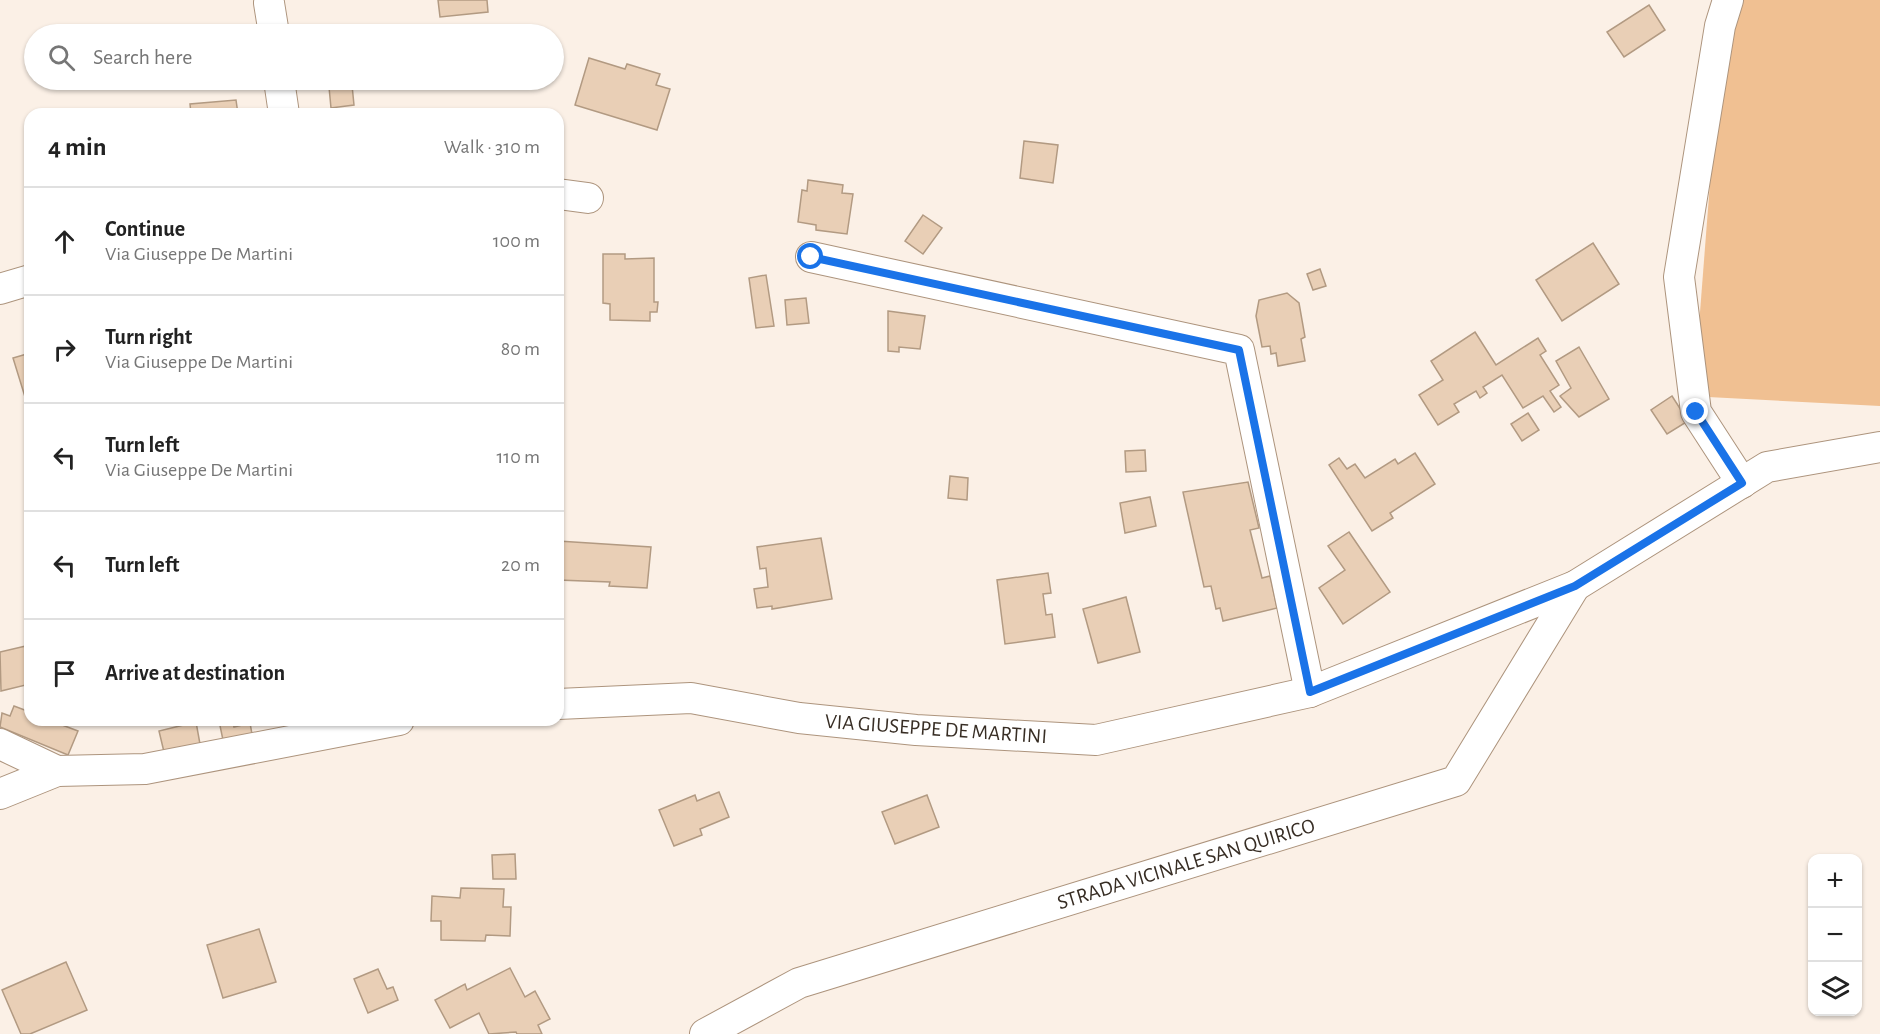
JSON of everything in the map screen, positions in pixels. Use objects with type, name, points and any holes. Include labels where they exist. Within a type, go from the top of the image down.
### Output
[{"type":"street","points":[[1728,0],[1720,26],[1679,277],[1696,412],[1742,483]]},
{"type":"street","points":[[269,3],[272,24]]},
{"type":"street","points":[[280,90],[283,108]]},
{"type":"street","points":[[564,195],[588,198]]},
{"type":"street","points":[[811,257],[1239,350],[1310,692]]},
{"type":"street","points":[[0,289],[24,282]]},
{"type":"street","name":"VIA GIUSEPPE DE MARTINI","points":[[564,704],[691,698],[799,718],[916,730],[1096,740],[1310,692],[1575,586],[1767,467],[1880,447]]},
{"type":"street","name":"STRADA VICINALE SAN QUIRICO","points":[[705,1034],[798,983],[1456,781],[1575,586]]},
{"type":"street","points":[[0,794],[57,771],[145,769],[368,726]]},
{"type":"street","points":[[0,744],[57,771]]},
{"type":"shaded area","points":[[1731,0],[1880,0],[1880,406],[1708,397],[1697,351],[1722,28]]},
{"type":"building","points":[[438,0],[487,0],[488,12],[440,17]]},
{"type":"building","points":[[1649,5],[1665,30],[1624,57],[1607,32]]},
{"type":"building","points":[[589,58],[625,69],[627,64],[660,74],[656,85],[670,89],[657,130],[575,105]]},
{"type":"building","points":[[329,90],[352,90],[354,105],[331,108]]},
{"type":"building","points":[[236,100],[237,108],[190,108],[190,104]]},
{"type":"building","points":[[1024,141],[1058,145],[1053,183],[1020,178]]},
{"type":"building","points":[[808,180],[843,185],[842,193],[853,194],[847,234],[816,230],[816,225],[798,222],[802,190],[807,191]]},
{"type":"building","points":[[923,215],[942,228],[923,254],[905,241]]},
{"type":"building","points":[[1593,243],[1619,284],[1562,321],[1536,280]]},
{"type":"building","points":[[603,254],[625,254],[625,259],[654,258],[654,302],[658,302],[657,312],[650,312],[650,321],[610,320],[610,304],[603,303]]},
{"type":"building","points":[[1320,269],[1326,286],[1313,290],[1307,274]]},
{"type":"building","points":[[766,275],[774,326],[756,328],[749,278]]},
{"type":"building","points":[[1287,293],[1299,303],[1305,337],[1301,339],[1305,361],[1278,366],[1276,353],[1271,354],[1270,346],[1262,347],[1256,316],[1259,300]]},
{"type":"building","points":[[806,298],[809,323],[787,325],[785,300]]},
{"type":"building","points":[[888,311],[925,316],[920,349],[899,347],[899,352],[888,351]]},
{"type":"building","points":[[1475,332],[1496,365],[1538,338],[1546,351],[1540,355],[1559,385],[1550,391],[1561,407],[1554,412],[1543,396],[1523,408],[1502,375],[1483,387],[1487,393],[1480,398],[1476,391],[1454,404],[1459,412],[1438,425],[1419,395],[1443,380],[1431,361]]},
{"type":"building","points":[[1579,347],[1609,399],[1579,417],[1560,396],[1571,388],[1556,361]]},
{"type":"building","points":[[24,355],[24,394],[13,358]]},
{"type":"building","points":[[1672,396],[1688,421],[1667,434],[1651,410]]},
{"type":"building","points":[[1528,413],[1539,430],[1522,441],[1511,424]]},
{"type":"building","points":[[1145,450],[1146,471],[1126,472],[1125,451]]},
{"type":"building","points":[[1415,453],[1435,484],[1390,513],[1393,518],[1372,531],[1329,465],[1339,458],[1347,469],[1355,464],[1365,478],[1395,459],[1398,464]]},
{"type":"building","points":[[950,476],[968,478],[967,500],[948,498]]},
{"type":"building","points":[[1248,482],[1259,528],[1250,530],[1262,578],[1270,576],[1277,608],[1223,621],[1220,608],[1216,609],[1211,586],[1204,587],[1183,492]]},
{"type":"building","points":[[1150,497],[1156,526],[1125,533],[1120,503]]},
{"type":"building","points":[[1349,532],[1390,592],[1343,624],[1319,588],[1345,570],[1328,546]]},
{"type":"building","points":[[821,538],[832,599],[772,609],[772,606],[757,608],[754,589],[768,587],[766,568],[760,569],[757,547]]},
{"type":"building","points":[[564,541],[651,547],[647,588],[609,586],[610,582],[564,580]]},
{"type":"building","points":[[1048,573],[1051,593],[1043,594],[1046,615],[1052,614],[1055,637],[1005,644],[997,580]]},
{"type":"building","points":[[1126,597],[1140,652],[1098,663],[1083,609]]},
{"type":"building","points":[[24,646],[24,685],[1,691],[0,652]]},
{"type":"building","points":[[14,706],[24,710],[24,726],[65,726],[78,731],[68,755],[0,727],[2,713],[10,716]]},
{"type":"building","points":[[180,726],[197,726],[200,744],[164,752],[159,731]]},
{"type":"building","points":[[220,726],[251,726],[252,734],[223,740]]},
{"type":"building","points":[[719,792],[729,817],[700,829],[702,835],[674,846],[659,810],[695,795],[697,801]]},
{"type":"building","points":[[927,795],[939,827],[895,844],[882,812]]},
{"type":"building","points":[[515,854],[516,879],[493,879],[492,855]]},
{"type":"building","points":[[461,888],[504,889],[503,907],[511,907],[510,936],[486,935],[485,941],[441,940],[441,921],[431,921],[432,896],[460,898]]},
{"type":"building","points":[[259,929],[276,982],[223,998],[207,945]]},
{"type":"building","points":[[66,962],[87,1010],[30,1034],[21,1034],[2,990]]},
{"type":"building","points":[[510,968],[525,997],[535,991],[550,1019],[538,1025],[542,1034],[517,1034],[516,1032],[489,1034],[479,1013],[450,1028],[435,1000],[465,984],[467,990]]},
{"type":"building","points":[[378,969],[387,989],[393,987],[398,1000],[368,1013],[354,979]]},
{"type":"route","points":[[811,257],[1239,350],[1310,692],[1575,586],[1742,483],[1696,412]]}]
